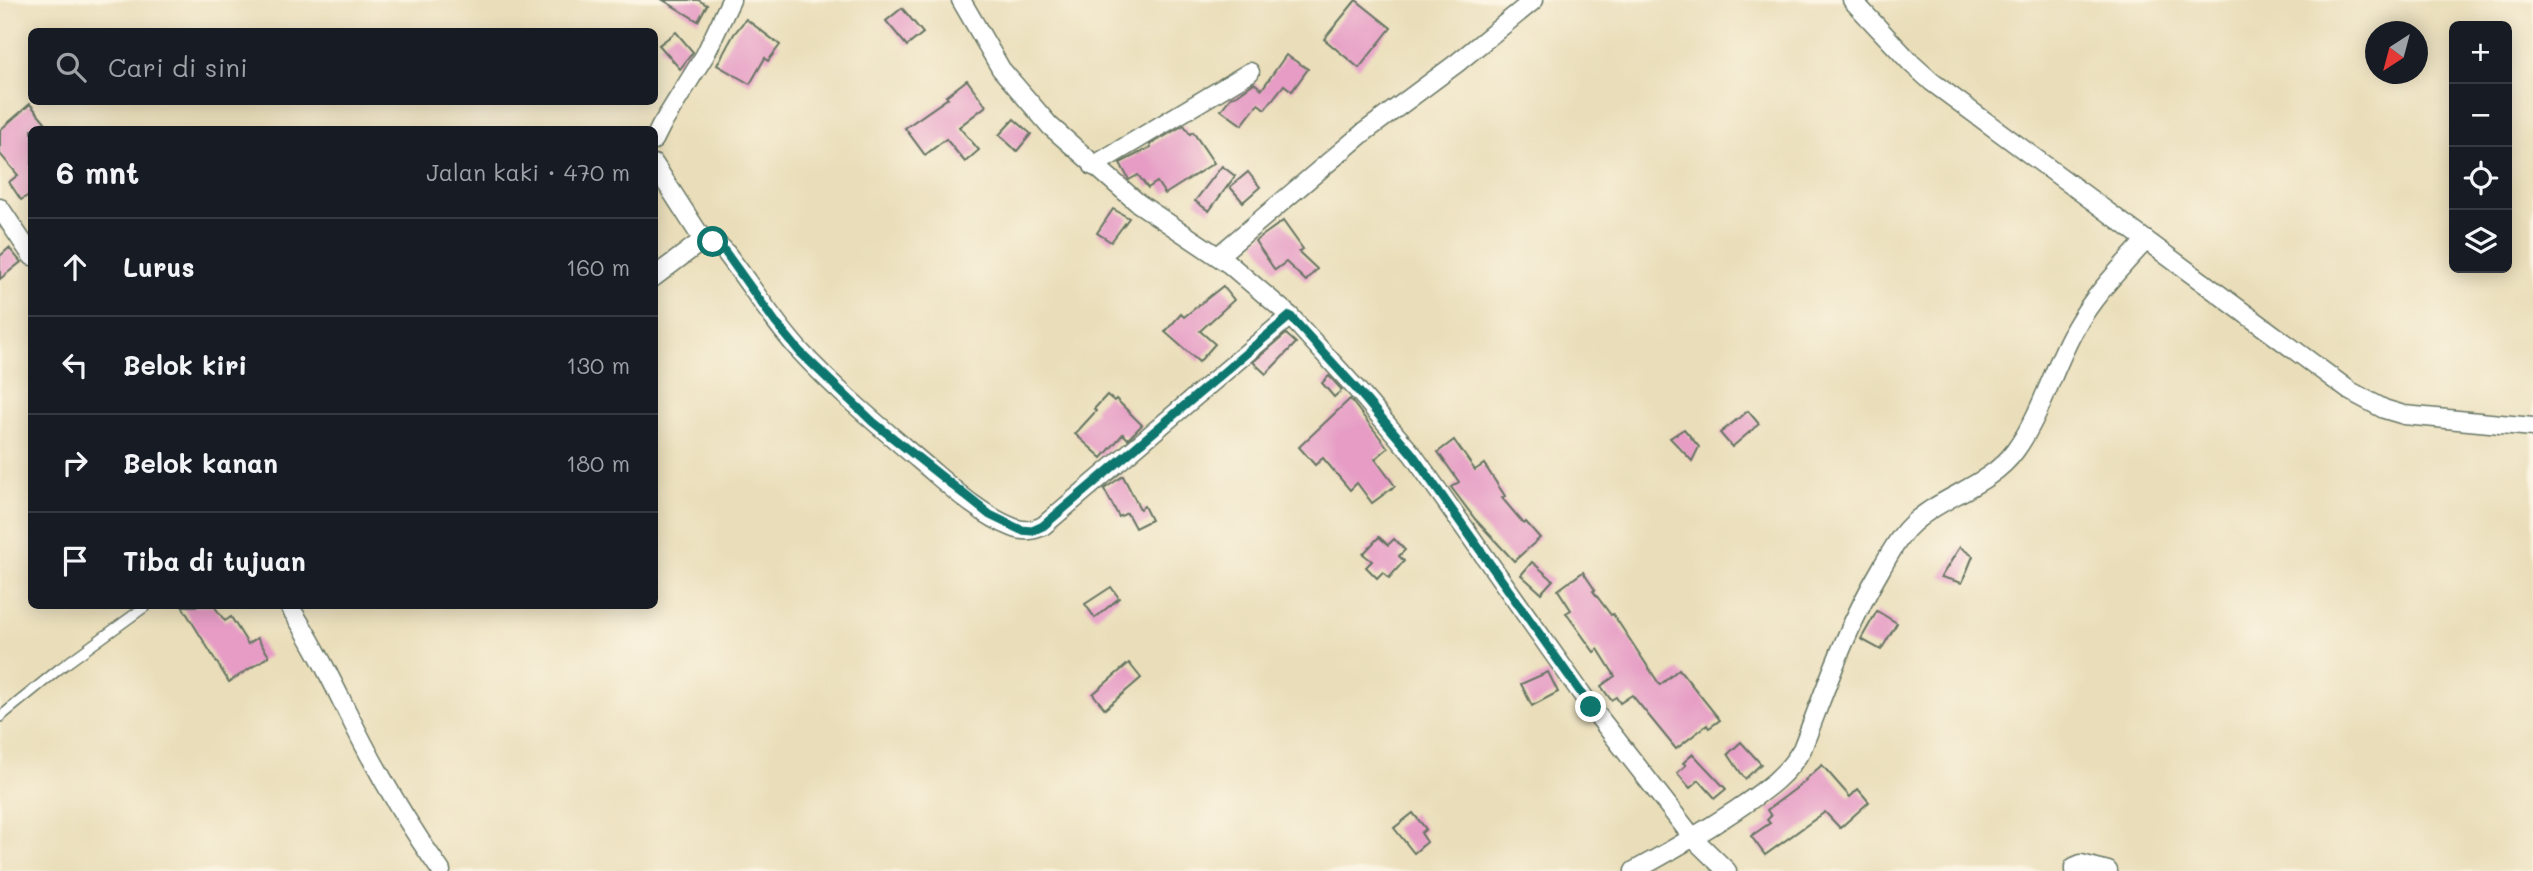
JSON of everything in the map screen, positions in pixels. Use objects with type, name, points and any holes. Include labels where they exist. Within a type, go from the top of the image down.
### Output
[{"type":"street","points":[[658,131],[705,55],[731,0]]},
{"type":"street","points":[[961,0],[1001,69],[1050,126],[1138,203],[1218,256],[1290,316],[1361,394],[1413,455],[1591,707],[1694,839],[1727,871]]},
{"type":"street","points":[[1218,256],[1363,133],[1457,63],[1534,0]]},
{"type":"street","points":[[1852,0],[1932,82],[2350,391],[2384,409],[2404,415],[2533,427]]},
{"type":"street","points":[[1093,166],[1250,72]]},
{"type":"street","points":[[658,170],[703,240],[713,242],[723,249],[800,352],[873,422],[990,515],[1014,528],[1027,531],[1043,526],[1290,316]]},
{"type":"street","points":[[0,208],[28,250]]},
{"type":"street","points":[[658,273],[703,240]]},
{"type":"street","points":[[1634,871],[1694,839],[1772,786],[1795,762],[1856,615],[1898,541],[1920,518],[1980,482],[2012,455],[2024,438],[2075,328],[2095,298],[2146,240]]},
{"type":"street","points":[[291,609],[307,631],[363,744],[407,821],[441,871]]},
{"type":"street","points":[[2074,871],[2074,867],[2081,864],[2108,871]]},
{"type":"lane","points":[[0,717],[59,669],[142,609]]},
{"type":"building","points":[[663,0],[698,0],[707,5],[698,21]]},
{"type":"building","points":[[1356,0],[1391,28],[1359,68],[1324,39]]},
{"type":"building","points":[[902,8],[923,33],[907,46],[886,21]]},
{"type":"building","points":[[746,19],[780,45],[768,61],[765,58],[750,84],[717,65],[734,34]]},
{"type":"building","points":[[676,32],[693,52],[680,69],[659,45]]},
{"type":"building","points":[[1286,55],[1308,69],[1292,91],[1284,85],[1265,109],[1258,104],[1242,125],[1221,110],[1231,97],[1254,83],[1262,89]]},
{"type":"building","points":[[967,80],[986,106],[959,127],[979,150],[965,162],[946,139],[925,155],[905,128],[948,98],[946,96]]},
{"type":"building","points":[[29,105],[45,122],[40,126],[28,126],[28,196],[21,200],[9,182],[18,175],[0,154],[0,130]]},
{"type":"building","points":[[1014,119],[1031,134],[1017,151],[999,135]]},
{"type":"building","points":[[1184,125],[1190,134],[1193,132],[1214,163],[1165,194],[1157,182],[1148,188],[1138,175],[1129,180],[1120,163]]},
{"type":"building","points":[[1222,166],[1235,176],[1209,211],[1195,201]]},
{"type":"building","points":[[1248,172],[1260,187],[1243,202],[1230,187]]},
{"type":"building","points":[[1113,209],[1129,218],[1111,242],[1097,233]]},
{"type":"building","points":[[1283,221],[1303,249],[1299,252],[1317,269],[1306,281],[1286,262],[1275,270],[1255,241]]},
{"type":"building","points":[[9,248],[21,262],[0,279],[0,256]]},
{"type":"building","points":[[1223,286],[1234,300],[1200,331],[1215,344],[1199,362],[1165,332],[1181,314],[1184,317]]},
{"type":"building","points":[[1286,334],[1296,343],[1266,374],[1253,362]]},
{"type":"building","points":[[1329,376],[1342,390],[1334,397],[1322,383]]},
{"type":"building","points":[[1107,395],[1114,401],[1116,399],[1142,425],[1128,439],[1123,434],[1102,458],[1075,434]]},
{"type":"building","points":[[1350,399],[1388,448],[1375,459],[1395,486],[1372,503],[1357,483],[1350,490],[1323,458],[1315,465],[1299,447]]},
{"type":"building","points":[[1748,411],[1759,424],[1732,447],[1720,433]]},
{"type":"building","points":[[1684,429],[1699,447],[1692,461],[1670,438]]},
{"type":"building","points":[[1454,440],[1475,470],[1484,464],[1505,496],[1502,498],[1540,538],[1514,561],[1475,519],[1451,487],[1459,482],[1438,452]]},
{"type":"building","points":[[1123,476],[1140,509],[1144,506],[1151,520],[1135,528],[1127,513],[1119,517],[1104,489]]},
{"type":"building","points":[[1379,537],[1388,545],[1394,539],[1405,550],[1399,556],[1404,561],[1389,578],[1383,572],[1377,578],[1366,567],[1372,561],[1363,554]]},
{"type":"building","points":[[1960,547],[1973,556],[1962,583],[1941,577]]},
{"type":"building","points":[[1532,562],[1553,580],[1541,593],[1521,575]]},
{"type":"building","points":[[1583,572],[1595,590],[1593,591],[1611,615],[1613,614],[1660,685],[1679,669],[1720,720],[1709,728],[1707,725],[1676,749],[1632,695],[1620,703],[1616,697],[1611,700],[1601,686],[1615,676],[1598,649],[1594,652],[1566,613],[1571,610],[1558,590]]},
{"type":"building","points":[[1111,587],[1119,598],[1095,618],[1085,604]]},
{"type":"building","points":[[184,609],[216,609],[225,621],[231,617],[248,644],[257,638],[269,656],[229,682]]},
{"type":"building","points":[[1877,611],[1897,623],[1881,650],[1861,639]]},
{"type":"building","points":[[1129,663],[1141,678],[1105,709],[1093,694]]},
{"type":"building","points":[[1548,672],[1558,692],[1532,706],[1521,684]]},
{"type":"building","points":[[1741,742],[1761,764],[1745,779],[1728,754]]},
{"type":"building","points":[[1693,754],[1726,789],[1715,798],[1699,780],[1690,788],[1677,773]]},
{"type":"building","points":[[1822,765],[1850,797],[1858,789],[1869,802],[1840,828],[1825,812],[1765,855],[1751,836],[1770,823],[1767,820],[1771,816],[1767,810],[1806,781]]},
{"type":"building","points":[[1413,813],[1426,829],[1421,833],[1427,842],[1414,853],[1394,828]]},
{"type":"route","points":[[713,242],[723,249],[746,278],[776,323],[800,352],[873,422],[990,515],[1014,528],[1027,531],[1043,526],[1290,316],[1413,455],[1591,707]]}]
